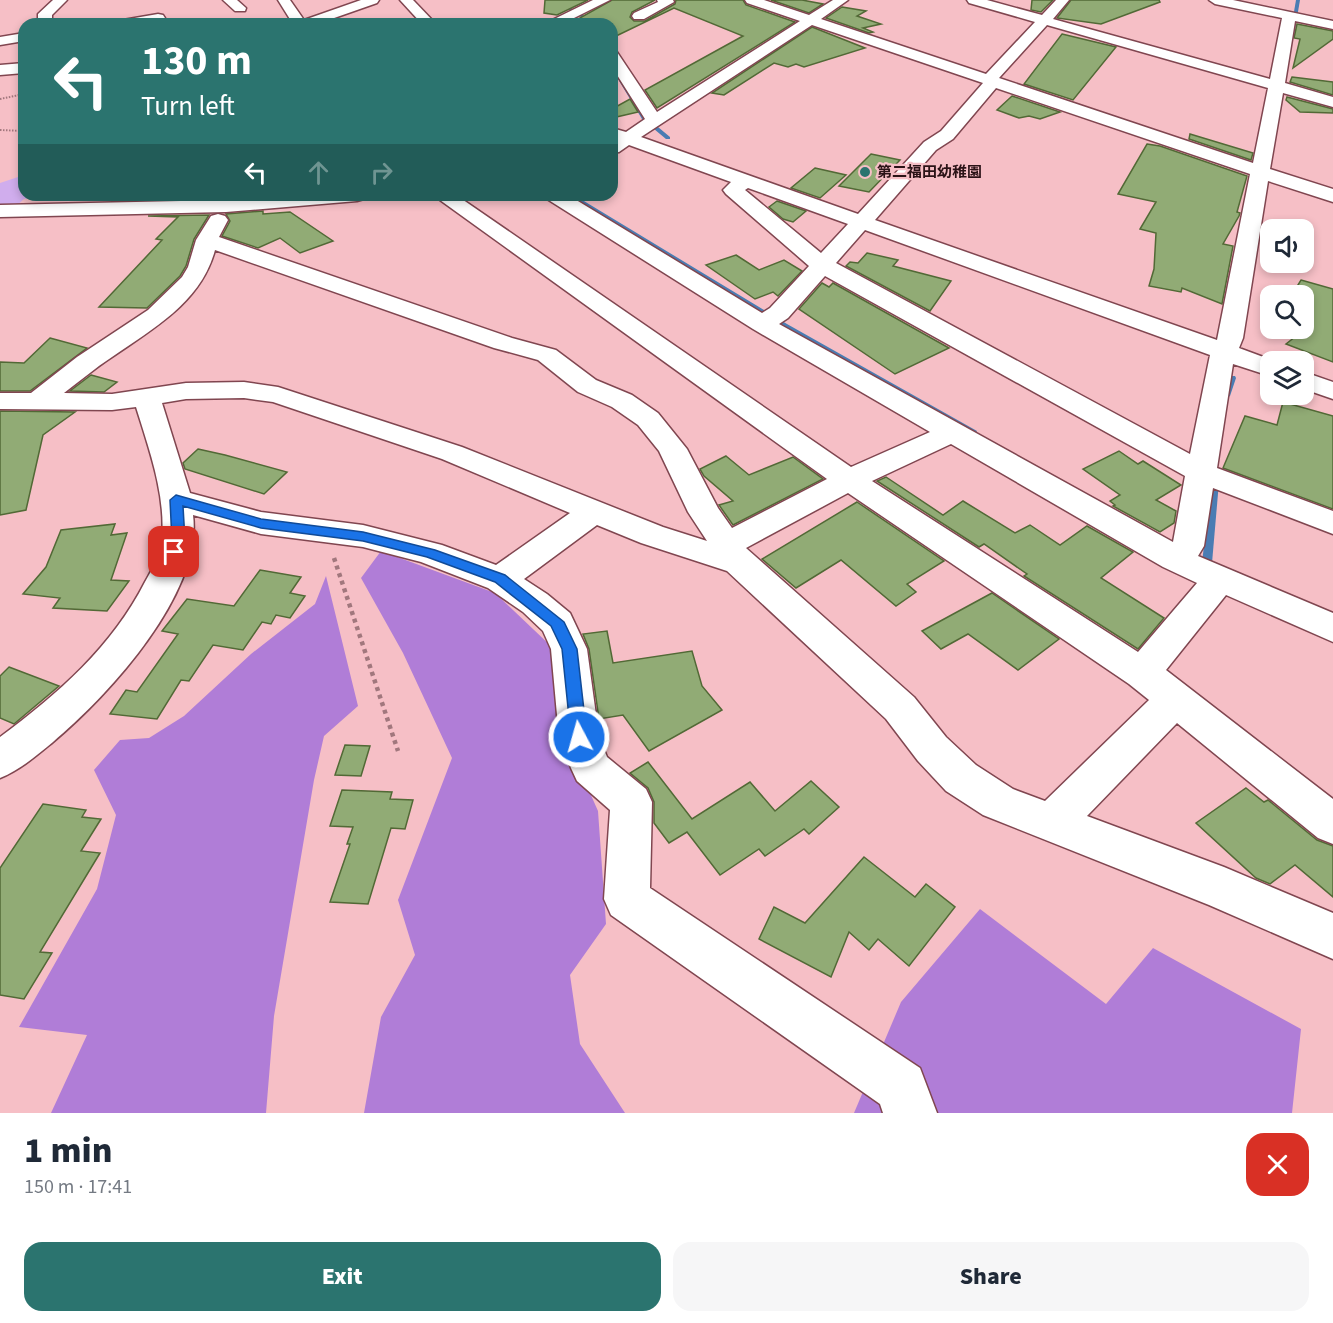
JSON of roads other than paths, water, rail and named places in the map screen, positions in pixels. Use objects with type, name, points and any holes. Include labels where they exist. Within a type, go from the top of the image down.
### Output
[{"type":"street","points":[[45,18],[45,14],[61,0]]},
{"type":"street","points":[[229,0],[240,9]]},
{"type":"street","points":[[284,0],[299,18]]},
{"type":"street","points":[[321,18],[373,0]]},
{"type":"street","points":[[406,0],[423,18]]},
{"type":"street","points":[[564,18],[604,0]]},
{"type":"street","points":[[645,7],[668,2],[663,0]]},
{"type":"street","points":[[751,0],[1264,174],[1333,195]]},
{"type":"street","points":[[618,139],[652,122],[842,0]]},
{"type":"street","points":[[973,0],[1333,102]]},
{"type":"street","points":[[768,320],[820,267],[930,146],[948,135],[1062,0]]},
{"type":"street","points":[[1215,0],[1293,13],[1333,25]]},
{"type":"street","points":[[1181,553],[1200,476],[1220,364],[1230,338],[1264,174],[1293,13]]},
{"type":"street","points":[[3,42],[18,38]]},
{"type":"street","points":[[618,64],[650,115],[652,122]]},
{"type":"street","points":[[0,69],[18,68]]},
{"type":"street","points":[[618,140],[746,181],[1260,364]]},
{"type":"street","points":[[746,181],[733,190],[820,267],[1200,476],[1333,523]]},
{"type":"street","points":[[0,211],[120,202],[228,201],[207,240],[199,267],[191,281],[174,299],[157,315],[86,363],[38,401]]},
{"type":"street","points":[[452,201],[849,480],[1142,673],[1333,824]]},
{"type":"street","points":[[564,201],[768,320],[951,433],[1181,553],[1220,580],[1333,628]]},
{"type":"street","points":[[207,240],[503,343],[547,355],[587,386],[622,401],[648,419],[672,449],[704,512],[732,554],[900,708],[932,749],[961,778],[999,802],[1224,890],[1333,936]]},
{"type":"street","points":[[1314,384],[1333,391]]},
{"type":"street","points":[[0,401],[112,402],[186,391],[244,390],[278,395],[452,453],[652,535],[732,554],[849,480],[951,433]]},
{"type":"street","points":[[0,760],[82,695],[120,653],[154,600],[170,564],[178,541],[176,500],[169,468],[147,397]]},
{"type":"street","points":[[176,500],[261,523],[363,536],[430,553],[500,579],[557,622],[569,649],[579,737],[591,768],[631,802],[627,899],[902,1087],[910,1113]]},
{"type":"street","points":[[500,579],[596,512]]},
{"type":"street","points":[[1142,673],[1220,580]]},
{"type":"street","points":[[1052,823],[1175,699]]},
{"type":"waterway","points":[[555,0],[583,18]]},
{"type":"waterway","points":[[1292,35],[1298,0]]},
{"type":"waterway","points":[[618,76],[644,118],[668,138]]},
{"type":"waterway","points":[[580,201],[785,325],[973,431]]},
{"type":"waterway","points":[[1226,396],[1232,378]]},
{"type":"waterway","points":[[1207,563],[1215,482]]},
{"type":"place","name":"第二福田幼稚園","points":[[865,172]]}]
